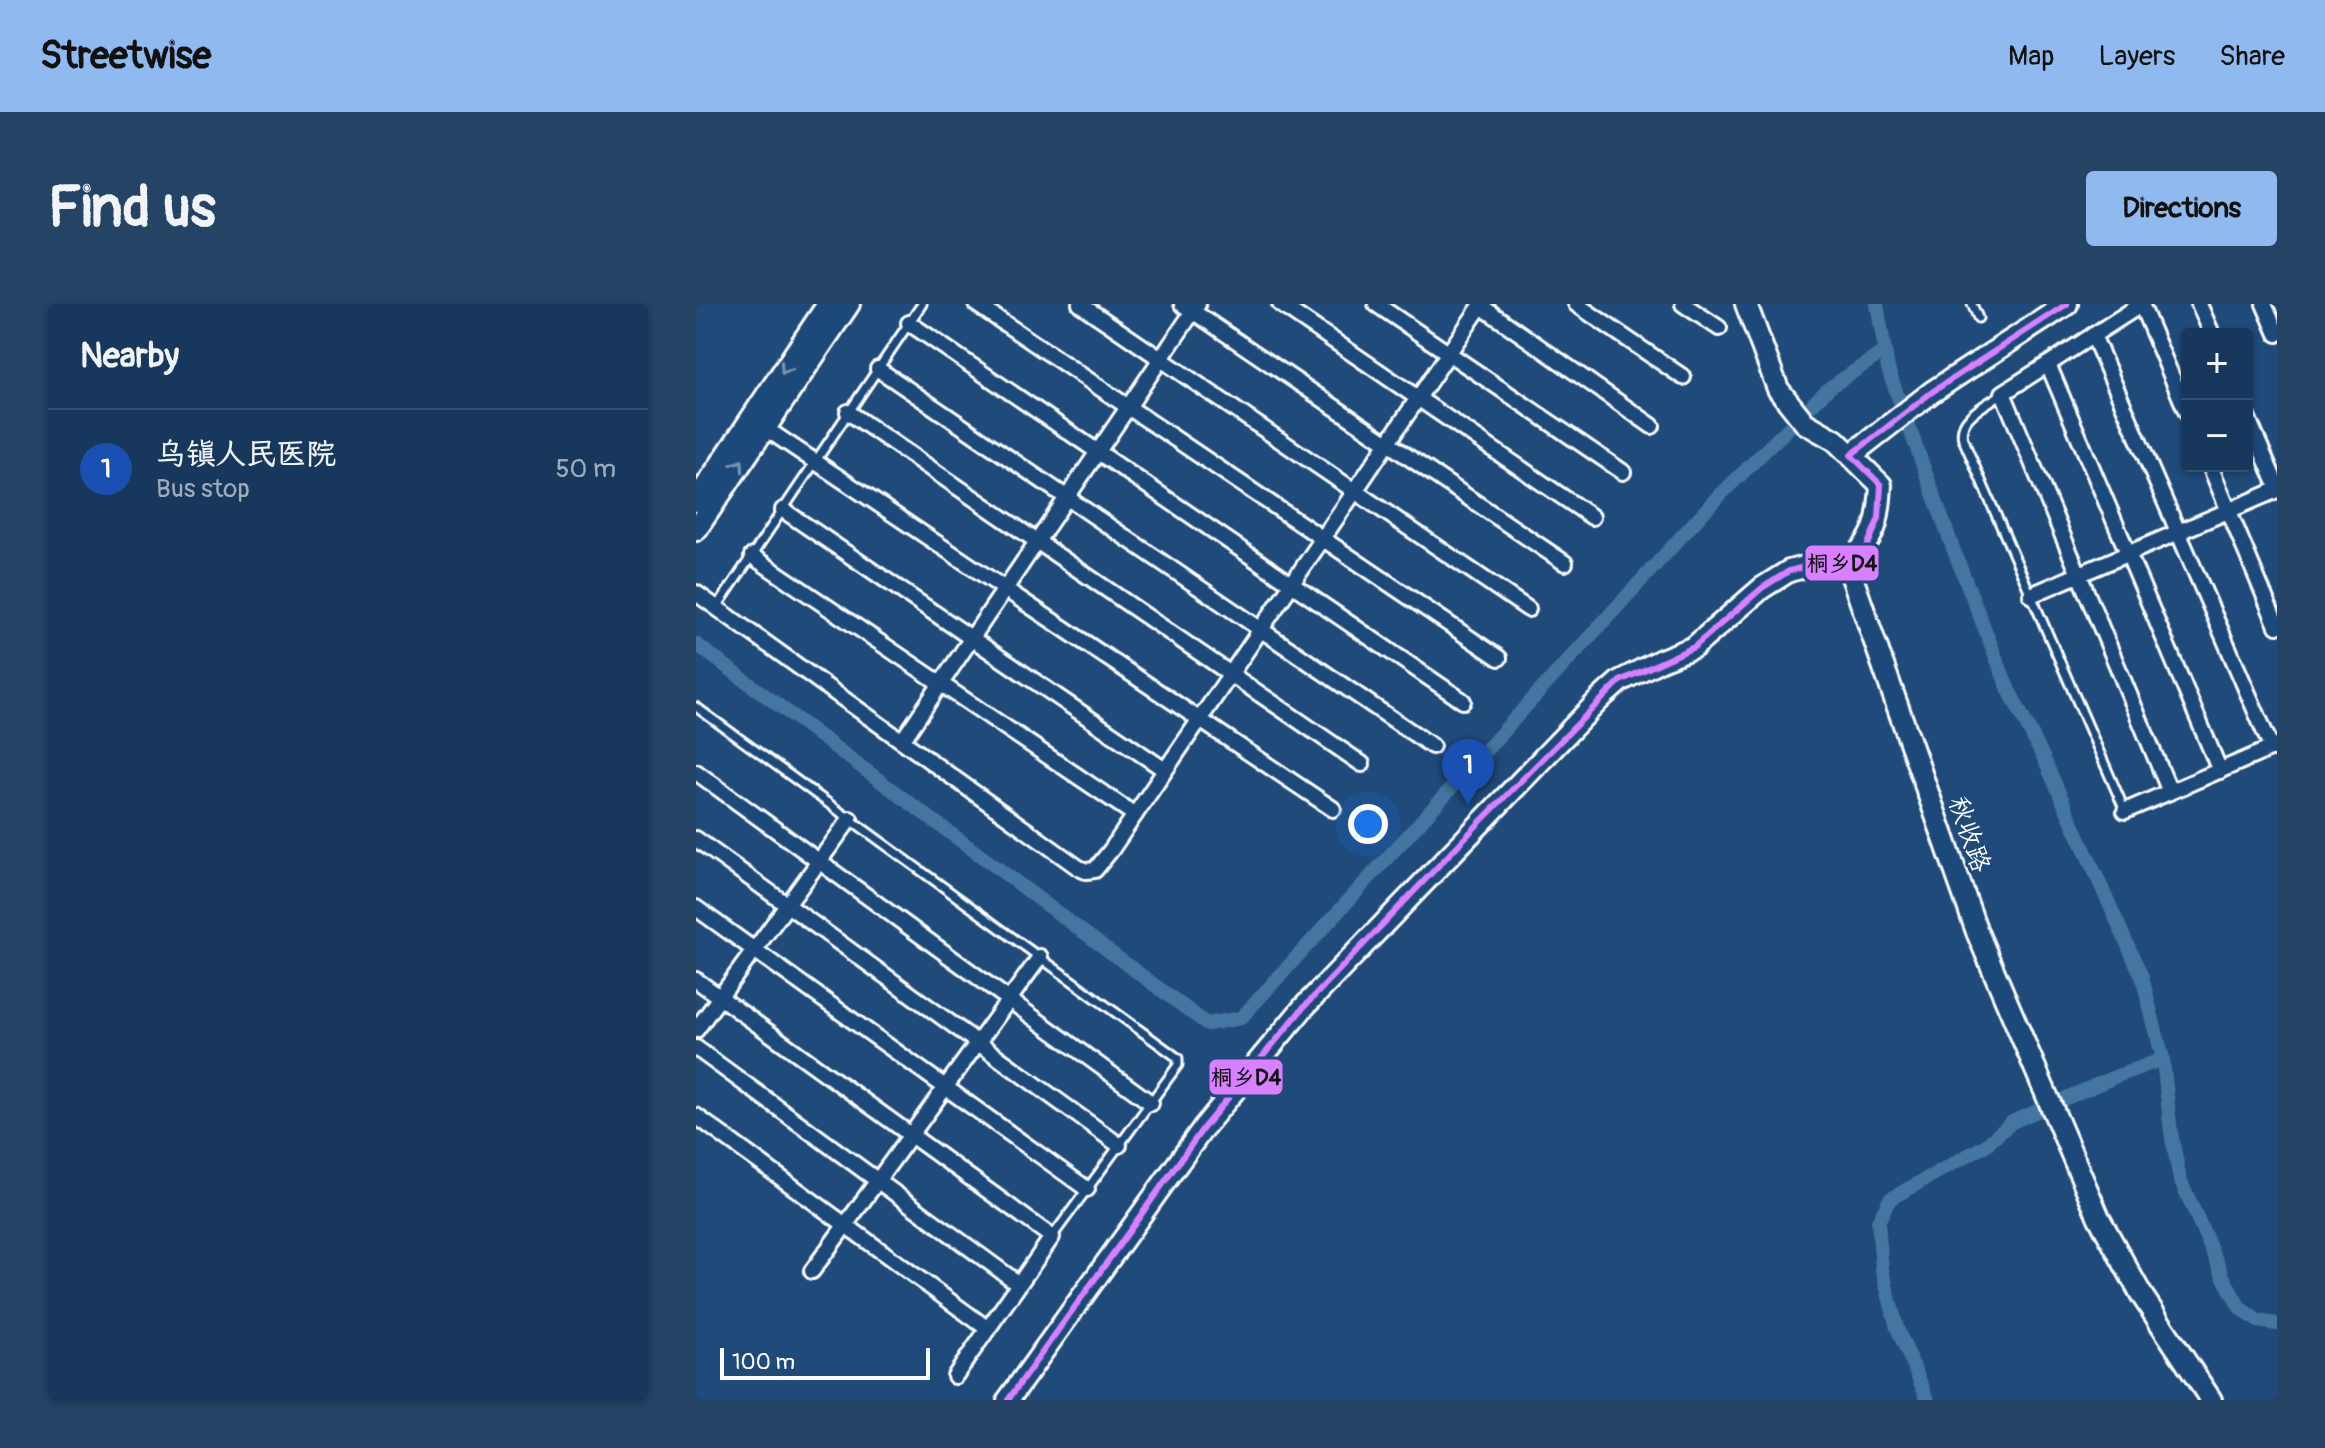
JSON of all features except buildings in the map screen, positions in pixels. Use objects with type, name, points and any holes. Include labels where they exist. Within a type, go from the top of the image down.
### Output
[{"type":"street","points":[[696,530],[828,304]]},
{"type":"street","points":[[696,501],[849,304]]},
{"type":"street","points":[[976,304],[1499,658]]},
{"type":"street","points":[[1080,304],[1528,609]]},
{"type":"street","points":[[1280,304],[1592,517]]},
{"type":"street","points":[[1376,304],[1623,472]]},
{"type":"street","points":[[1576,304],[1683,377]]},
{"type":"street","points":[[1683,304],[1719,328]]},
{"type":"street","points":[[1008,1400],[1204,1127],[1293,1019],[1601,698],[1620,681],[1694,647],[1762,588],[1789,571],[1820,563],[1847,563],[1867,547],[1879,518],[1881,485],[1835,440],[1805,423],[1778,389],[1746,304]]},
{"type":"street","points":[[1851,455],[1932,392],[2067,304]]},
{"type":"street","points":[[2170,792],[2003,393],[2142,304],[2182,400]]},
{"type":"street","points":[[2199,304],[2209,328]]},
{"type":"street","points":[[2264,304],[2277,334]]},
{"type":"street","points":[[696,593],[1086,871],[1095,870],[1482,305],[1652,426]]},
{"type":"street","points":[[902,741],[1161,359],[1191,306],[1565,563]]},
{"type":"street","points":[[909,323],[1463,701]]},
{"type":"street","points":[[2093,335],[2274,747],[2125,811]]},
{"type":"street","points":[[2048,364],[2220,771]]},
{"type":"street","points":[[878,369],[1432,746]]},
{"type":"street","points":[[848,412],[1362,764]]},
{"type":"street","points":[[758,423],[1333,809]]},
{"type":"street","points":[[2031,595],[2277,488],[2253,430]]},
{"type":"street","points":[[2212,472],[2277,626]]},
{"type":"street","points":[[783,510],[1165,770]]},
{"type":"street","points":[[752,556],[1135,815]]},
{"type":"street","name":"秋收路","points":[[1847,563],[1977,932],[2099,1218],[2141,1294],[2211,1400]]},
{"type":"street","points":[[696,772],[1151,1103]]},
{"type":"street","points":[[696,1030],[850,819]]},
{"type":"street","points":[[696,839],[1119,1145]]},
{"type":"street","points":[[696,908],[1087,1189]]},
{"type":"street","points":[[812,1271],[1040,957]]},
{"type":"street","points":[[696,980],[1052,1237],[955,1376]]},
{"type":"street","points":[[696,1048],[1019,1284]]},
{"type":"street","points":[[696,1116],[988,1329]]},
{"type":"lane","points":[[717,608],[922,304]]},
{"type":"lane","points":[[1972,304],[1978,318]]},
{"type":"lane","points":[[2003,393],[1963,421],[1961,430],[2125,811]]},
{"type":"lane","points":[[696,707],[1178,1058],[1178,1065],[1052,1237]]},
{"type":"waterway","points":[[1877,304],[1888,369],[1954,551],[2008,688],[2043,757],[2142,977],[2163,1059],[2171,1133],[2180,1179],[2240,1308],[2258,1321],[2277,1324]]},
{"type":"waterway","points":[[696,644],[1207,1024],[1241,1018],[1713,502],[1829,388],[1885,351]]},
{"type":"waterway","points":[[1928,1400],[1897,1328],[1882,1269],[1878,1222],[1890,1199],[1986,1145],[2012,1122],[2163,1059]]},
{"type":"transit line","name":"桐乡D4","points":[[1008,1400],[1204,1127],[1303,1008],[1481,821],[1620,681],[1694,647],[1762,588],[1789,571],[1820,563],[1847,563],[1867,547],[1879,518],[1881,485],[1851,455],[1932,392],[2067,304]]},
{"type":"place","name":"乌镇人民医院","points":[[1468,805]]}]
